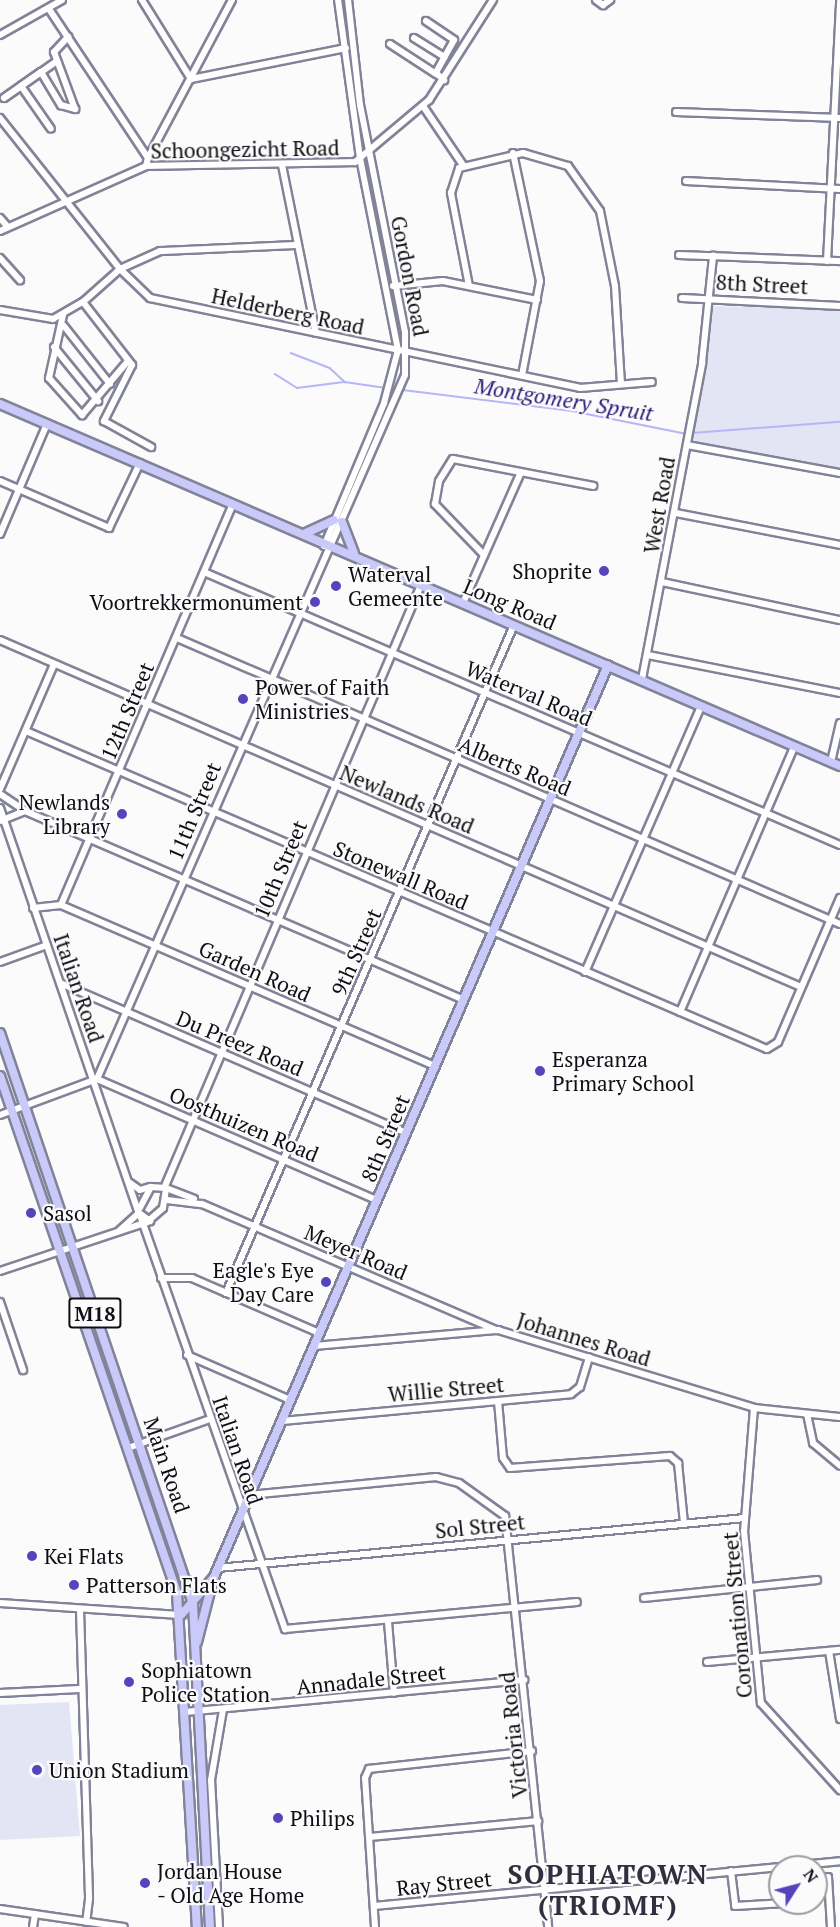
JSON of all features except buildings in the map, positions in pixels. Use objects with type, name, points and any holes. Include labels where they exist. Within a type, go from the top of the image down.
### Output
[{"type":"main road","name":"Long Road","points":[[0,404],[840,766]]},
{"type":"main road","points":[[304,534],[338,521],[344,539],[358,557]]},
{"type":"main road","name":"8th Street","points":[[181,1616],[210,1585],[214,1577],[608,665]]},
{"type":"main road","name":"Main Road","points":[[0,1033],[193,1604],[210,1927]]},
{"type":"main road","name":"Main Road","points":[[0,1076],[62,1251],[181,1616],[197,1927]]},
{"type":"main road","points":[[195,1649],[214,1577]]},
{"type":"main road","points":[[187,1581],[198,1588],[210,1585]]},
{"type":"street","points":[[0,35],[62,0]]},
{"type":"street","points":[[142,0],[190,79]]},
{"type":"street","points":[[146,166],[148,158],[232,0]]},
{"type":"street","name":"Gordon Road","points":[[338,0],[360,158],[398,350],[390,388],[338,521]]},
{"type":"street","name":"Gordon Road","points":[[328,544],[400,389],[408,352],[368,150],[348,0]]},
{"type":"street","points":[[360,158],[423,106],[444,80],[493,0]]},
{"type":"street","points":[[596,0],[605,5],[610,0]]},
{"type":"street","points":[[827,261],[837,118],[840,0]]},
{"type":"street","points":[[49,9],[148,158]]},
{"type":"street","points":[[426,21],[454,39],[436,74]]},
{"type":"street","points":[[41,72],[61,105],[75,109],[57,61],[55,49],[69,38]]},
{"type":"street","points":[[414,38],[445,57]]},
{"type":"street","points":[[390,44],[444,80]]},
{"type":"street","points":[[190,79],[353,47]]},
{"type":"street","points":[[41,72],[4,98],[57,61]]},
{"type":"street","points":[[21,86],[51,129]]},
{"type":"street","points":[[423,106],[463,165]]},
{"type":"street","points":[[676,112],[837,118]]},
{"type":"street","name":"Helderberg Road","points":[[0,118],[120,269],[157,301],[580,388],[652,382]]},
{"type":"street","points":[[513,153],[540,281],[522,375]]},
{"type":"street","points":[[469,286],[451,193],[452,179],[463,165],[513,153],[568,166],[596,200],[615,286],[621,384]]},
{"type":"street","name":"Schoongezicht Road","points":[[0,231],[64,200],[146,166],[282,165],[360,158]]},
{"type":"street","points":[[282,165],[316,333]]},
{"type":"street","points":[[686,181],[840,189]]},
{"type":"street","points":[[0,218],[7,226]]},
{"type":"street","points":[[0,310],[36,320],[63,315],[83,302],[120,269],[174,248],[298,245]]},
{"type":"street","points":[[679,255],[840,261]]},
{"type":"street","name":"West Road","points":[[642,679],[676,513],[710,300],[713,256]]},
{"type":"street","points":[[0,258],[20,280]]},
{"type":"street","points":[[387,287],[432,280],[537,300]]},
{"type":"street","name":"8th Street","points":[[682,298],[840,306]]},
{"type":"street","points":[[83,302],[132,368],[104,421],[151,447]]},
{"type":"street","points":[[63,315],[64,326],[54,347],[50,380],[82,416],[98,401],[128,361]]},
{"type":"street","points":[[64,326],[110,384]]},
{"type":"street","points":[[54,347],[98,401]]},
{"type":"street","points":[[0,534],[46,424]]},
{"type":"street","points":[[688,438],[840,473]]},
{"type":"street","points":[[484,555],[435,504],[442,472],[457,458],[593,486]]},
{"type":"street","points":[[0,481],[102,527],[115,524],[140,463]]},
{"type":"street","points":[[463,603],[521,472]]},
{"type":"street","name":"12th Street","points":[[61,905],[233,504]]},
{"type":"street","points":[[676,513],[840,545]]},
{"type":"street","name":"11th Street","points":[[95,1081],[328,544]]},
{"type":"street","name":"Waterval Road","points":[[204,572],[393,651],[485,693],[840,845]]},
{"type":"street","points":[[662,582],[840,620]]},
{"type":"street","name":"10th Street","points":[[165,1187],[190,1119],[421,585]]},
{"type":"street","name":"9th Street","points":[[226,1293],[514,626]]},
{"type":"street","name":"Alberts Road","points":[[177,638],[840,924]]},
{"type":"street","name":"Newlands Road","points":[[0,640],[801,987]]},
{"type":"street","points":[[648,655],[840,693]]},
{"type":"street","points":[[54,664],[26,731],[4,773],[0,792],[25,811],[464,999]]},
{"type":"street","points":[[585,972],[701,706]]},
{"type":"street","points":[[831,762],[840,723]]},
{"type":"street","name":"Stonewall Road","points":[[26,731],[762,1048],[778,1042],[801,987]]},
{"type":"street","points":[[680,1012],[794,747]]},
{"type":"street","name":"Italian Road","points":[[0,808],[2,820],[140,1212],[141,1225],[280,1621],[294,1631],[388,1622]]},
{"type":"street","points":[[2,820],[25,811]]},
{"type":"street","points":[[801,987],[840,898]]},
{"type":"street","points":[[33,908],[61,905]]},
{"type":"street","name":"Garden Road","points":[[61,905],[435,1066]]},
{"type":"street","points":[[0,962],[47,945]]},
{"type":"street","name":"Du Preez Road","points":[[60,983],[406,1133]]},
{"type":"street","points":[[0,1115],[95,1081]]},
{"type":"street","name":"Oosthuizen Road","points":[[95,1081],[190,1119],[377,1200]]},
{"type":"street","name":"10th Street","points":[[140,1212],[154,1185],[171,1166]]},
{"type":"street","points":[[127,1177],[137,1189],[154,1185]]},
{"type":"street","name":"Meyer Road","points":[[154,1185],[165,1187],[498,1330]]},
{"type":"street","points":[[0,1271],[150,1221],[157,1216],[167,1200],[165,1187]]},
{"type":"street","name":"Meyer Road","points":[[167,1200],[202,1204]]},
{"type":"street","points":[[109,1236],[140,1212],[150,1221]]},
{"type":"street","name":"Italian Road","points":[[153,1255],[149,1232],[157,1216]]},
{"type":"street","points":[[161,1278],[192,1278],[319,1333]]},
{"type":"street","points":[[0,1302],[23,1370]]},
{"type":"street","name":"Johannes Road","points":[[314,1346],[498,1330],[754,1408],[840,1417]]},
{"type":"street","points":[[187,1355],[291,1400]]},
{"type":"street","name":"Willie Street","points":[[282,1421],[575,1393],[589,1357]]},
{"type":"street","points":[[498,1401],[503,1458],[510,1468],[670,1456],[678,1463],[684,1523]]},
{"type":"street","name":"Coronation Street","points":[[754,1408],[745,1518],[756,1657],[763,1707],[840,1790]]},
{"type":"street","points":[[807,1414],[813,1443],[840,1466]]},
{"type":"street","points":[[128,1448],[210,1419]]},
{"type":"street","name":"Victoria Road","points":[[249,1495],[445,1478],[502,1512],[510,1539],[549,1927]]},
{"type":"street","name":"Sol Street","points":[[218,1568],[745,1518]]},
{"type":"street","points":[[644,1598],[817,1580]]},
{"type":"street","points":[[394,1693],[388,1622],[577,1602]]},
{"type":"street","points":[[0,1603],[181,1616]]},
{"type":"street","points":[[80,1610],[80,1689],[90,1899],[86,1922]]},
{"type":"street","points":[[707,1662],[840,1650]]},
{"type":"street","points":[[829,1651],[835,1708],[840,1719]]},
{"type":"street","name":"Annadale Street","points":[[185,1712],[524,1680]]},
{"type":"street","points":[[0,1694],[80,1689]]},
{"type":"street","points":[[219,1927],[211,1780],[223,1710]]},
{"type":"street","points":[[375,1927],[365,1778],[380,1765],[532,1751]]},
{"type":"street","points":[[370,1837],[538,1821]]},
{"type":"street","name":"Ray Street","points":[[374,1906],[840,1862]]},
{"type":"street","points":[[731,1871],[735,1906],[768,1904]]},
{"type":"street","points":[[828,1877],[831,1927]]},
{"type":"street","points":[[0,1909],[124,1927]]},
{"type":"street","points":[[33,1927],[35,1914]]},
{"type":"shaded area","points":[[713,306],[840,310],[840,472],[689,443]]},
{"type":"shaded area","name":"Union Stadium","points":[[69,1702],[80,1836],[0,1840],[0,1705]]},
{"type":"waterway","name":"Montgomery Spruit","points":[[291,353],[330,368],[345,382],[386,388]]},
{"type":"waterway","points":[[275,374],[297,388],[344,382]]},
{"type":"waterway","name":"Montgomery Spruit","points":[[403,390],[572,411],[687,434]]},
{"type":"waterway","name":"Montgomery Spruit","points":[[692,433],[840,422]]},
{"type":"place","name":"Shoprite","points":[[604,571]]},
{"type":"place","name":"Waterval Gemeente","points":[[336,586]]},
{"type":"place","name":"Voortrekkermonument","points":[[315,602]]},
{"type":"place","name":"Power of Faith Ministries","points":[[243,699]]},
{"type":"place","name":"Newlands Library","points":[[122,814]]},
{"type":"place","name":"Esperanza Primary School","points":[[540,1071]]},
{"type":"place","name":"Sasol","points":[[31,1213]]},
{"type":"place","name":"Eagle's Eye Day Care","points":[[326,1282]]},
{"type":"place","name":"Kei Flats","points":[[32,1556]]},
{"type":"place","name":"Patterson Flats","points":[[74,1585]]},
{"type":"place","name":"Sophiatown Police Station","points":[[129,1682]]},
{"type":"place","name":"Union Stadium","points":[[37,1770]]},
{"type":"place","name":"Philips","points":[[278,1818]]},
{"type":"place","name":"Jordan House - Old Age Home","points":[[145,1883]]},
{"type":"district","name":"SOPHIATOWN (TRIOMF)","points":[[608,1890]]}]
